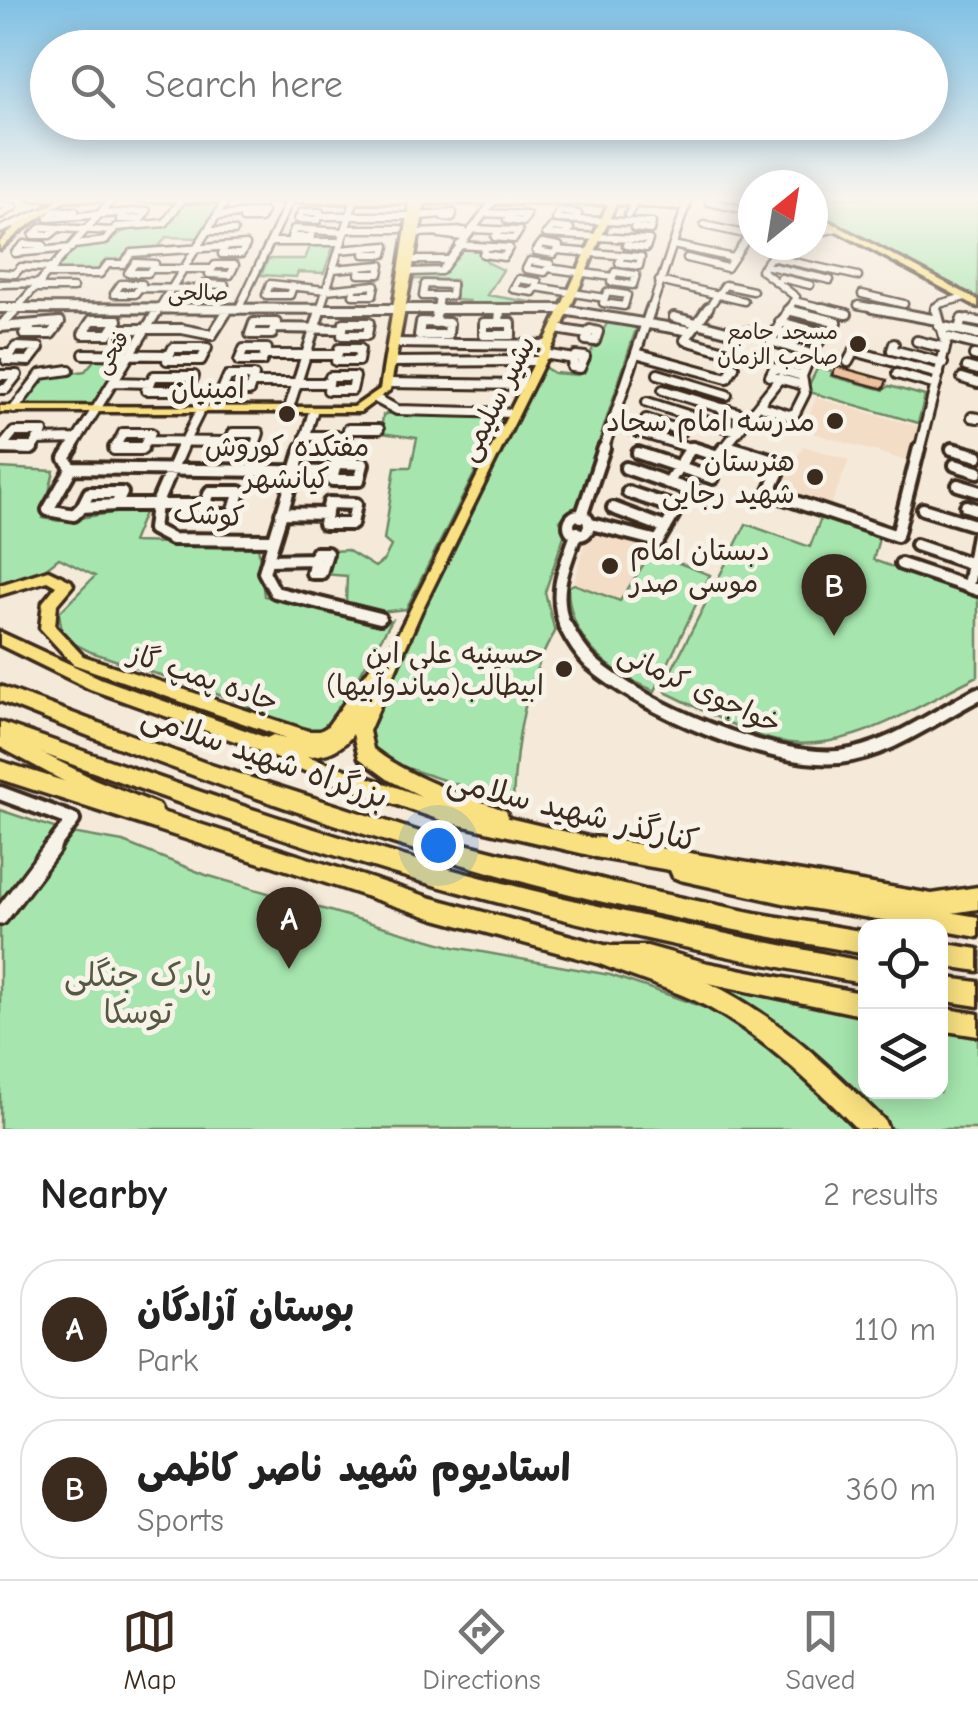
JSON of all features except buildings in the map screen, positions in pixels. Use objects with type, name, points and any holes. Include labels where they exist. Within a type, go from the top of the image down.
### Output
[{"type":"highway","name":"بزرگراه شهید سلامی","points":[[0,693],[197,770],[352,822],[662,905],[858,941]]},
{"type":"highway","name":"بزرگراه شهید سلامی","points":[[0,730],[264,823],[439,876],[720,945],[858,971]]},
{"type":"highway","points":[[0,770],[262,854]]},
{"type":"highway","points":[[595,847],[916,902],[950,904],[978,898]]},
{"type":"highway","points":[[948,955],[978,960]]},
{"type":"highway","points":[[608,956],[689,986],[750,1020],[805,1062],[875,1129]]},
{"type":"highway","points":[[948,989],[978,994]]},
{"type":"main road","points":[[377,398],[387,383],[409,251]]},
{"type":"main road","points":[[389,364],[412,251]]},
{"type":"main road","name":"بشیر سلیمی","points":[[402,634],[593,251]]},
{"type":"main road","points":[[879,251],[978,304]]},
{"type":"main road","name":"امینیان","points":[[0,409],[312,412],[356,410],[377,398]]},
{"type":"main road","name":"جاده پمپ گاز","points":[[0,590],[48,575],[66,585],[50,602],[47,628],[78,660],[308,738],[334,732],[402,634]]},
{"type":"main road","points":[[402,634],[362,726],[360,740],[365,752],[406,779],[458,803],[558,839]]},
{"type":"main road","name":"کنارگذر شهید سلامی","points":[[0,638],[96,684],[248,738],[323,771],[443,812],[726,882],[978,927]]},
{"type":"main road","points":[[248,738],[316,749],[334,746],[349,731],[374,675]]},
{"type":"main road","points":[[0,739],[88,785],[262,854],[432,908],[608,956],[647,956],[708,973],[858,1003]]},
{"type":"main road","points":[[948,1019],[978,1025]]},
{"type":"street","points":[[0,327],[69,251]]},
{"type":"street","points":[[0,272],[16,274],[21,268],[100,274],[108,264],[123,264],[132,253],[181,251]]},
{"type":"street","name":"فتحی","points":[[72,468],[65,459],[196,251]]},
{"type":"street","points":[[238,310],[266,251]]},
{"type":"street","points":[[288,411],[339,251]]},
{"type":"street","points":[[436,251],[436,260]]},
{"type":"street","points":[[408,272],[441,271],[455,251]]},
{"type":"street","points":[[563,251],[621,258]]},
{"type":"street","points":[[628,492],[670,506],[674,514],[658,541],[586,520],[612,424],[668,251]]},
{"type":"street","points":[[659,281],[671,251]]},
{"type":"street","points":[[696,251],[733,258]]},
{"type":"street","points":[[687,258],[727,268],[739,251]]},
{"type":"street","points":[[410,260],[448,260]]},
{"type":"street","points":[[764,407],[795,413],[805,393],[803,380],[812,354],[770,340],[796,297],[764,273],[768,260]]},
{"type":"street","points":[[796,260],[834,266],[858,276]]},
{"type":"street","points":[[765,265],[830,280]]},
{"type":"street","points":[[152,268],[212,269]]},
{"type":"street","points":[[548,268],[612,277]]},
{"type":"street","points":[[333,269],[360,269]]},
{"type":"street","points":[[781,278],[810,285]]},
{"type":"street","points":[[659,281],[744,301]]},
{"type":"street","points":[[788,289],[794,281]]},
{"type":"street","points":[[0,284],[73,288]]},
{"type":"street","points":[[691,332],[724,285],[753,292]]},
{"type":"street","points":[[536,287],[605,298]]},
{"type":"street","points":[[139,288],[202,289]]},
{"type":"street","points":[[292,289],[354,290]]},
{"type":"street","points":[[862,294],[904,304]]},
{"type":"street","points":[[435,322],[439,296]]},
{"type":"street","points":[[612,424],[692,447],[783,463],[769,492],[897,536],[946,348],[947,337],[938,323],[936,306],[966,297]]},
{"type":"street","points":[[794,301],[847,314]]},
{"type":"street","points":[[889,312],[893,302]]},
{"type":"street","points":[[160,306],[183,303]]},
{"type":"street","points":[[858,304],[978,334]]},
{"type":"street","name":"صالحی","points":[[0,308],[564,310],[691,332],[685,340],[729,352]]},
{"type":"street","points":[[498,323],[500,309]]},
{"type":"street","points":[[112,329],[182,329],[212,336],[228,310]]},
{"type":"street","points":[[788,310],[837,322]]},
{"type":"street","points":[[674,316],[738,334],[750,331]]},
{"type":"street","points":[[959,329],[962,319],[978,322]]},
{"type":"street","points":[[780,322],[819,332]]},
{"type":"street","points":[[0,327],[30,328]]},
{"type":"street","points":[[274,328],[343,329]]},
{"type":"street","points":[[556,328],[588,334]]},
{"type":"street","points":[[775,331],[818,342]]},
{"type":"street","points":[[947,337],[978,345]]},
{"type":"street","points":[[917,341],[946,348]]},
{"type":"street","points":[[394,343],[575,360]]},
{"type":"street","points":[[894,344],[892,350],[943,362]]},
{"type":"street","points":[[653,358],[662,346]]},
{"type":"street","points":[[173,348],[207,348],[202,360],[167,360],[169,355],[173,348]]},
{"type":"street","points":[[848,362],[854,351],[938,379]]},
{"type":"street","points":[[636,352],[727,378],[734,367]]},
{"type":"street","points":[[84,354],[169,355]]},
{"type":"street","points":[[265,354],[338,355]]},
{"type":"street","points":[[389,364],[543,354]]},
{"type":"street","points":[[967,367],[978,370]]},
{"type":"street","points":[[722,451],[764,407],[780,378],[770,376],[774,368],[803,380]]},
{"type":"street","points":[[14,409],[40,374],[69,370]]},
{"type":"street","points":[[692,384],[700,371]]},
{"type":"street","points":[[658,374],[726,394]]},
{"type":"street","points":[[896,374],[938,379]]},
{"type":"street","points":[[0,375],[17,375],[6,389],[0,388]]},
{"type":"street","points":[[154,376],[194,376],[187,390],[146,390],[150,383],[154,376]]},
{"type":"street","points":[[962,378],[978,383]]},
{"type":"street","points":[[113,382],[150,383]]},
{"type":"street","points":[[252,383],[329,383]]},
{"type":"street","points":[[387,383],[528,385]]},
{"type":"street","points":[[662,390],[738,413],[737,431]]},
{"type":"street","points":[[377,398],[384,406],[398,410],[514,413]]},
{"type":"street","points":[[646,402],[737,431]]},
{"type":"street","name":"کوشک","points":[[200,410],[157,505],[151,522],[153,530],[172,539],[273,540]]},
{"type":"street","points":[[312,412],[264,572],[275,592],[380,618]]},
{"type":"street","points":[[646,420],[682,431]]},
{"type":"street","points":[[658,436],[666,426]]},
{"type":"street","points":[[305,436],[346,436],[348,429],[378,429]]},
{"type":"street","points":[[37,440],[77,439]]},
{"type":"street","points":[[146,441],[229,442]]},
{"type":"street","points":[[668,483],[692,447]]},
{"type":"street","points":[[952,448],[978,456]]},
{"type":"street","points":[[638,453],[713,478]]},
{"type":"street","points":[[955,465],[978,472]]},
{"type":"street","points":[[205,505],[116,505],[122,493],[90,493],[74,515],[48,510],[72,468],[334,472]]},
{"type":"street","points":[[626,468],[712,498]]},
{"type":"street","points":[[958,485],[978,490]]},
{"type":"street","points":[[966,506],[978,510]]},
{"type":"street","points":[[613,508],[666,528]]},
{"type":"street","points":[[902,564],[973,588],[978,528],[923,508]]},
{"type":"street","points":[[281,513],[327,514]]},
{"type":"street","name":"خواجوی کرمانی","points":[[586,520],[587,531],[576,532],[561,578],[558,606],[570,635],[590,662],[621,684],[739,739],[791,755],[842,756],[869,748],[978,694]]},
{"type":"street","points":[[916,546],[975,565]]},
{"type":"street","points":[[268,560],[315,559]]},
{"type":"street","points":[[0,793],[73,820],[0,917]]},
{"type":"shaded area","points":[[816,398],[920,427],[908,461],[803,430]]},
{"type":"shaded area","name":"هنرستان شهید رجایی","points":[[803,446],[849,460],[828,512],[778,495]]},
{"type":"shaded area","name":"دبستان امام موسی صدر","points":[[608,532],[654,548],[620,601],[574,584],[586,538]]},
{"type":"green space","points":[[73,251],[156,251],[128,252],[119,263],[104,263],[97,272],[54,271]]},
{"type":"green space","points":[[308,251],[332,251],[324,273],[298,272],[296,277],[261,275],[268,259],[305,259]]},
{"type":"green space","points":[[462,251],[483,251],[487,262],[503,270],[487,295],[549,307],[469,307],[469,301],[456,300],[455,280],[414,279],[414,274],[442,273]]},
{"type":"green space","points":[[883,251],[978,251],[978,301]]},
{"type":"green space","points":[[609,320],[637,326],[576,512],[560,520],[565,533],[545,592],[555,632],[536,671],[523,714],[513,803],[392,763],[368,750],[365,728],[383,685],[542,366],[554,373],[578,375]]},
{"type":"green space","points":[[97,357],[126,357],[92,405],[20,405],[39,378],[85,371]]},
{"type":"green space","points":[[818,367],[832,371],[831,376],[925,396],[918,423],[806,391]]},
{"type":"green space","points":[[383,415],[503,417],[406,609],[380,612],[346,602],[347,576],[322,574],[332,551],[347,550],[375,567],[391,546],[384,540],[395,467],[411,467],[417,438],[381,433]]},
{"type":"green space","points":[[0,468],[54,471],[43,518],[59,521],[146,508],[132,542],[258,545],[264,596],[375,624],[392,620],[330,725],[318,733],[304,734],[231,699],[91,652],[63,638],[59,613],[95,576],[59,558],[27,583],[0,585]]},
{"type":"green space","points":[[822,515],[880,535],[873,560],[978,597],[978,676],[876,727],[821,743],[766,738],[667,693],[663,687],[746,524],[810,547]]},
{"type":"green space","points":[[654,548],[665,548],[671,560],[710,575],[655,691],[608,664],[584,639],[570,606],[568,587],[574,584],[620,601]]},
{"type":"green space","name":"پارک جنگلی توسکا","points":[[0,810],[66,832],[123,842],[206,875],[454,947],[610,975],[711,1010],[763,1042],[862,1129],[0,1129]]},
{"type":"green space","points":[[656,965],[858,1008],[858,1099],[948,1099],[948,1025],[978,1031],[978,1129],[884,1129]]},
{"type":"place","name":"مسجد جامع صاحب الزمان","points":[[858,344]]},
{"type":"place","name":"مفتکده کوروش کیانشهر","points":[[287,414]]},
{"type":"place","name":"مدرسه امام سجاد","points":[[835,421]]},
{"type":"place","name":"هنرستان شهید رجایی","points":[[815,477]]},
{"type":"place","name":"دبستان امام موسی صدر","points":[[610,566]]},
{"type":"place","name":"استادیوم شهید ناصر کاظمی","points":[[834,636]]},
{"type":"place","name":"حسینیه علی ابن ابیطالب(میاندوآبیها)","points":[[564,669]]},
{"type":"place","name":"بوستان آزادگان","points":[[289,969]]}]
